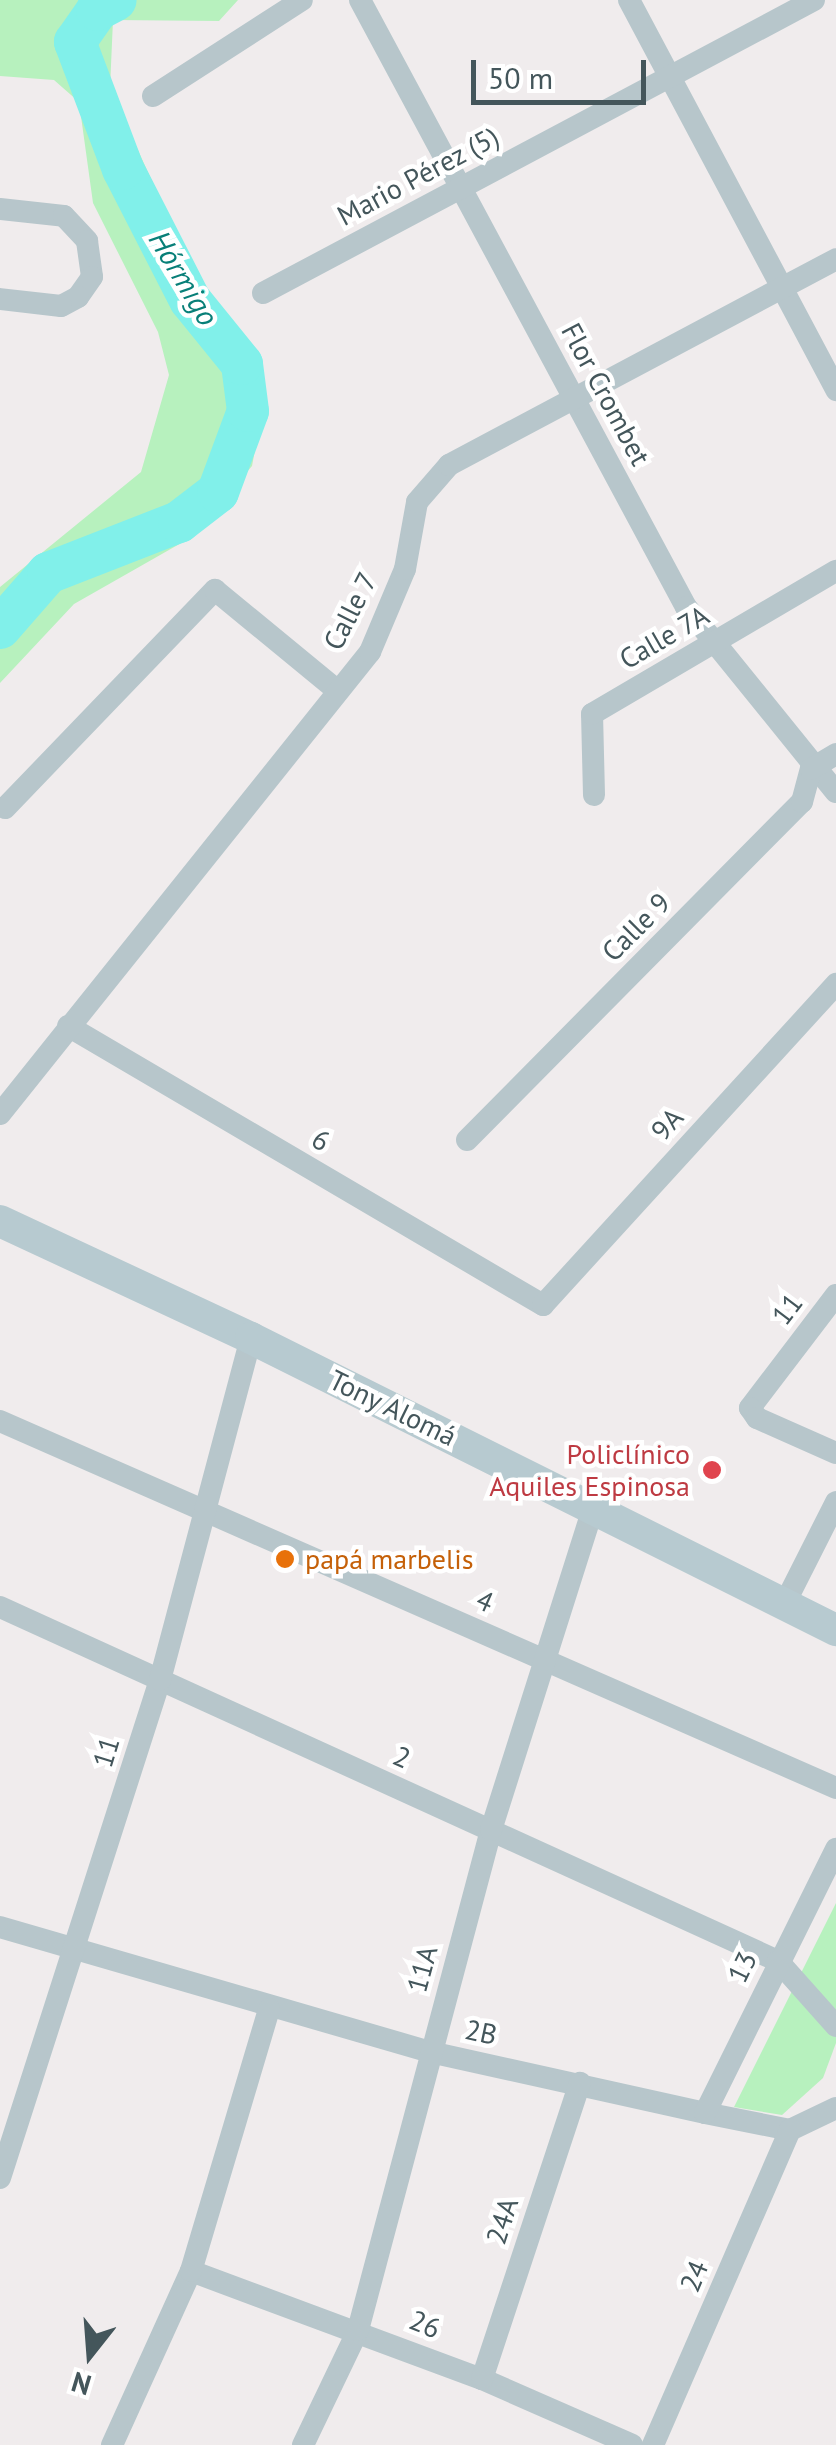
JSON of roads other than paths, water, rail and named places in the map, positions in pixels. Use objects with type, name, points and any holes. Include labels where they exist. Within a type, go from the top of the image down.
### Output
[{"type":"street","points":[[154,96],[302,0]]},
{"type":"street","name":"Flor Crombet","points":[[360,0],[464,186],[686,607],[811,769],[836,792]]},
{"type":"street","points":[[629,0],[836,390]]},
{"type":"street","name":"Mario Pérez (5)","points":[[263,293],[814,0]]},
{"type":"street","points":[[0,209],[64,216],[87,241],[92,277],[61,306],[0,299]]},
{"type":"street","name":"Calle 7","points":[[4,1099],[68,1026],[370,652],[405,569],[418,502],[449,465],[836,259]]},
{"type":"street","name":"Calle 7A","points":[[594,795],[592,714],[836,571]]},
{"type":"street","points":[[5,808],[215,590],[338,691]]},
{"type":"street","points":[[811,769],[836,754]]},
{"type":"street","name":"Calle 9","points":[[466,1140],[802,802],[811,769]]},
{"type":"street","name":"9A","points":[[543,1305],[836,984]]},
{"type":"street","name":"6","points":[[68,1026],[543,1305]]},
{"type":"street","name":"Tony Alomá","points":[[0,1221],[251,1338],[836,1630]]},
{"type":"street","name":"11","points":[[836,1295],[750,1408],[757,1418],[836,1453]]},
{"type":"street","name":"11","points":[[0,2178],[76,1952],[160,1680],[251,1338]]},
{"type":"street","name":"4","points":[[0,1421],[836,1788]]},
{"type":"street","points":[[784,1603],[836,1502]]},
{"type":"street","name":"11A","points":[[304,2445],[358,2330],[491,1830],[594,1506]]},
{"type":"street","name":"2","points":[[0,1607],[778,1961]]},
{"type":"street","name":"13","points":[[705,2114],[836,1848]]},
{"type":"street","name":"2B","points":[[0,1927],[269,2009],[430,2052],[790,2130]]},
{"type":"street","points":[[778,1961],[836,2026]]},
{"type":"street","points":[[112,2445],[191,2271],[269,2009]]},
{"type":"street","name":"24A","points":[[482,2378],[580,2082]]},
{"type":"street","points":[[790,2130],[836,2108]]},
{"type":"street","name":"24","points":[[653,2445],[790,2130]]},
{"type":"street","name":"26","points":[[191,2271],[482,2378],[632,2445]]},
{"type":"waterway","name":"Hórmigo","points":[[0,628],[48,573],[179,522],[218,492],[248,411],[242,364],[190,300],[123,169],[75,42],[97,10],[116,0]]},
{"type":"place","name":"Policlínico Aquiles Espinosa","points":[[712,1470]]},
{"type":"place","name":"papá marbelis","points":[[285,1559]]}]
